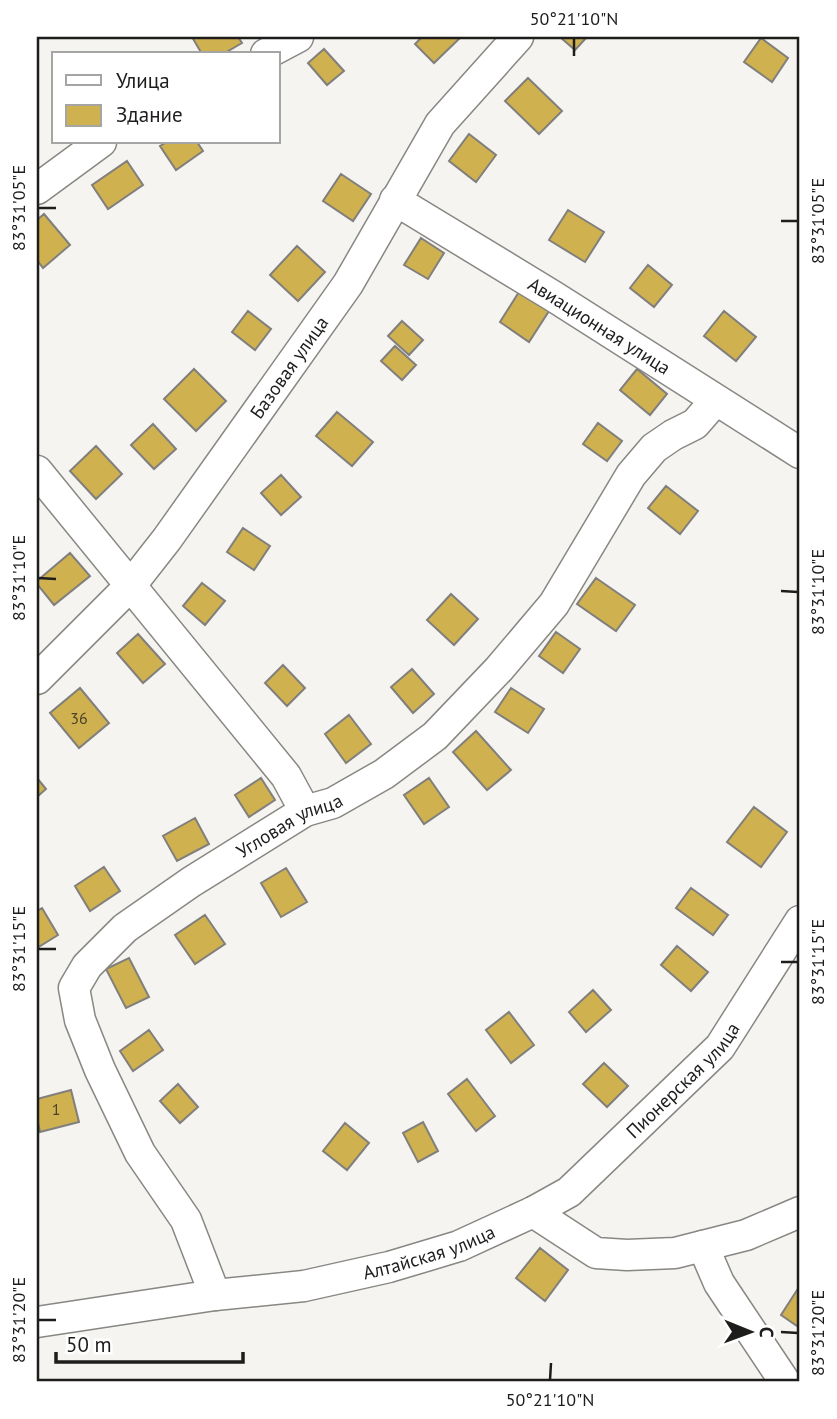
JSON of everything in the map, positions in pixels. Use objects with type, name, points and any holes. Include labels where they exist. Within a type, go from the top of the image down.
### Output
[{"type":"street","points":[[270,52],[298,37]]},
{"type":"street","name":"Базовая улица","points":[[37,679],[131,585],[167,539],[348,284],[440,124],[518,37]]},
{"type":"street","points":[[37,189],[99,144]]},
{"type":"street","name":"Авиационная улица","points":[[395,200],[553,296],[800,453]]},
{"type":"street","name":"Угловая улица","points":[[215,1295],[186,1220],[140,1153],[100,1070],[80,1020],[74,988],[86,966],[125,928],[191,882],[305,811],[332,803],[384,774],[435,736],[499,670],[554,604],[631,475],[654,448],[695,424],[715,401]]},
{"type":"street","points":[[37,471],[286,776],[305,811]]},
{"type":"street","name":"Пионерская улица","points":[[533,1212],[569,1192],[720,1047],[800,921]]},
{"type":"street","points":[[533,1212],[596,1253],[627,1255],[675,1253],[746,1235],[800,1212]]},
{"type":"street","name":"Алтайская улица","points":[[37,1322],[215,1295],[304,1286],[389,1267],[459,1247],[533,1212]]},
{"type":"street","points":[[703,1246],[719,1283],[785,1382]]},
{"type":"building","points":[[192,37],[238,37],[242,43],[226,52],[201,52]]},
{"type":"building","points":[[422,37],[461,37],[434,63],[415,44]]},
{"type":"building","points":[[560,37],[587,37],[575,50]]},
{"type":"building","points":[[761,38],[788,58],[772,82],[744,62]]},
{"type":"building","points":[[324,49],[344,71],[327,85],[308,63]]},
{"type":"building","points":[[528,78],[562,111],[539,134],[505,101]]},
{"type":"building","points":[[469,134],[496,155],[476,182],[449,161]]},
{"type":"building","points":[[198,144],[203,151],[176,170],[160,146]]},
{"type":"building","points":[[127,161],[143,185],[108,209],[92,185]]},
{"type":"building","points":[[341,174],[371,194],[353,221],[323,201]]},
{"type":"building","points":[[568,210],[604,232],[585,262],[549,240]]},
{"type":"building","points":[[44,214],[70,245],[43,268],[37,260],[37,220]]},
{"type":"building","points":[[421,238],[444,253],[428,279],[404,265]]},
{"type":"building","points":[[297,246],[325,272],[298,301],[270,275]]},
{"type":"building","points":[[648,265],[672,285],[654,307],[630,288]]},
{"type":"building","points":[[519,292],[549,311],[529,342],[500,322]]},
{"type":"building","points":[[248,311],[271,329],[255,350],[232,332]]},
{"type":"building","points":[[724,311],[756,337],[736,361],[704,336]]},
{"type":"building","points":[[402,321],[423,340],[409,355],[388,336]]},
{"type":"building","points":[[395,346],[416,365],[402,380],[381,361]]},
{"type":"building","points":[[194,369],[226,401],[196,431],[164,399]]},
{"type":"building","points":[[637,369],[667,394],[650,415],[620,390]]},
{"type":"building","points":[[337,412],[373,442],[352,466],[316,436]]},
{"type":"building","points":[[598,423],[622,441],[607,461],[583,444]]},
{"type":"building","points":[[153,424],[176,449],[154,469],[131,445]]},
{"type":"building","points":[[96,446],[122,474],[96,499],[70,471]]},
{"type":"building","points":[[281,475],[301,497],[281,515],[261,493]]},
{"type":"building","points":[[666,486],[698,511],[680,534],[648,508]]},
{"type":"building","points":[[243,528],[270,546],[254,570],[227,552]]},
{"type":"building","points":[[70,553],[90,576],[54,605],[37,581]]},
{"type":"building","points":[[596,578],[635,605],[616,631],[577,604]]},
{"type":"building","points":[[202,583],[225,601],[205,625],[183,606]]},
{"type":"building","points":[[451,594],[478,619],[454,645],[427,620]]},
{"type":"building","points":[[556,632],[580,649],[563,673],[539,656]]},
{"type":"building","points":[[138,634],[165,664],[143,683],[117,653]]},
{"type":"building","points":[[283,665],[305,688],[287,706],[265,683]]},
{"type":"building","points":[[412,669],[434,694],[413,713],[391,687]]},
{"type":"building","points":[[80,688],[109,723],[79,748],[50,713]]},
{"type":"building","points":[[511,688],[544,709],[528,733],[495,712]]},
{"type":"building","points":[[349,715],[371,744],[346,763],[325,734]]},
{"type":"building","points":[[476,731],[511,770],[487,790],[453,752]]},
{"type":"building","points":[[37,778],[46,789],[37,797]]},
{"type":"building","points":[[261,778],[275,800],[249,817],[235,795]]},
{"type":"building","points":[[429,778],[449,807],[424,824],[404,795]]},
{"type":"building","points":[[754,807],[787,832],[761,867],[727,842]]},
{"type":"building","points":[[195,818],[209,844],[177,861],[163,836]]},
{"type":"building","points":[[104,867],[120,891],[90,911],[75,886]]},
{"type":"building","points":[[286,868],[307,902],[281,917],[261,883]]},
{"type":"building","points":[[691,888],[728,915],[713,935],[676,908]]},
{"type":"building","points":[[42,908],[58,935],[37,948],[37,911]]},
{"type":"building","points":[[205,915],[225,944],[195,964],[175,935]]},
{"type":"building","points":[[677,946],[708,972],[691,991],[661,965]]},
{"type":"building","points":[[129,958],[149,997],[126,1008],[106,969]]},
{"type":"building","points":[[593,990],[611,1010],[586,1032],[569,1012]]},
{"type":"building","points":[[509,1012],[534,1045],[511,1063],[486,1030]]},
{"type":"building","points":[[149,1030],[163,1050],[133,1071],[120,1051]]},
{"type":"building","points":[[604,1063],[628,1086],[607,1107],[583,1084]]},
{"type":"building","points":[[467,1079],[495,1116],[476,1131],[448,1094]]},
{"type":"building","points":[[178,1084],[198,1107],[180,1123],[160,1101]]},
{"type":"building","points":[[71,1090],[79,1122],[40,1132],[37,1099]]},
{"type":"building","points":[[423,1122],[438,1151],[418,1162],[403,1133]]},
{"type":"building","points":[[345,1123],[369,1143],[347,1170],[323,1151]]},
{"type":"building","points":[[540,1248],[568,1270],[545,1301],[516,1278]]},
{"type":"building","points":[[800,1288],[800,1328],[781,1315]]}]
